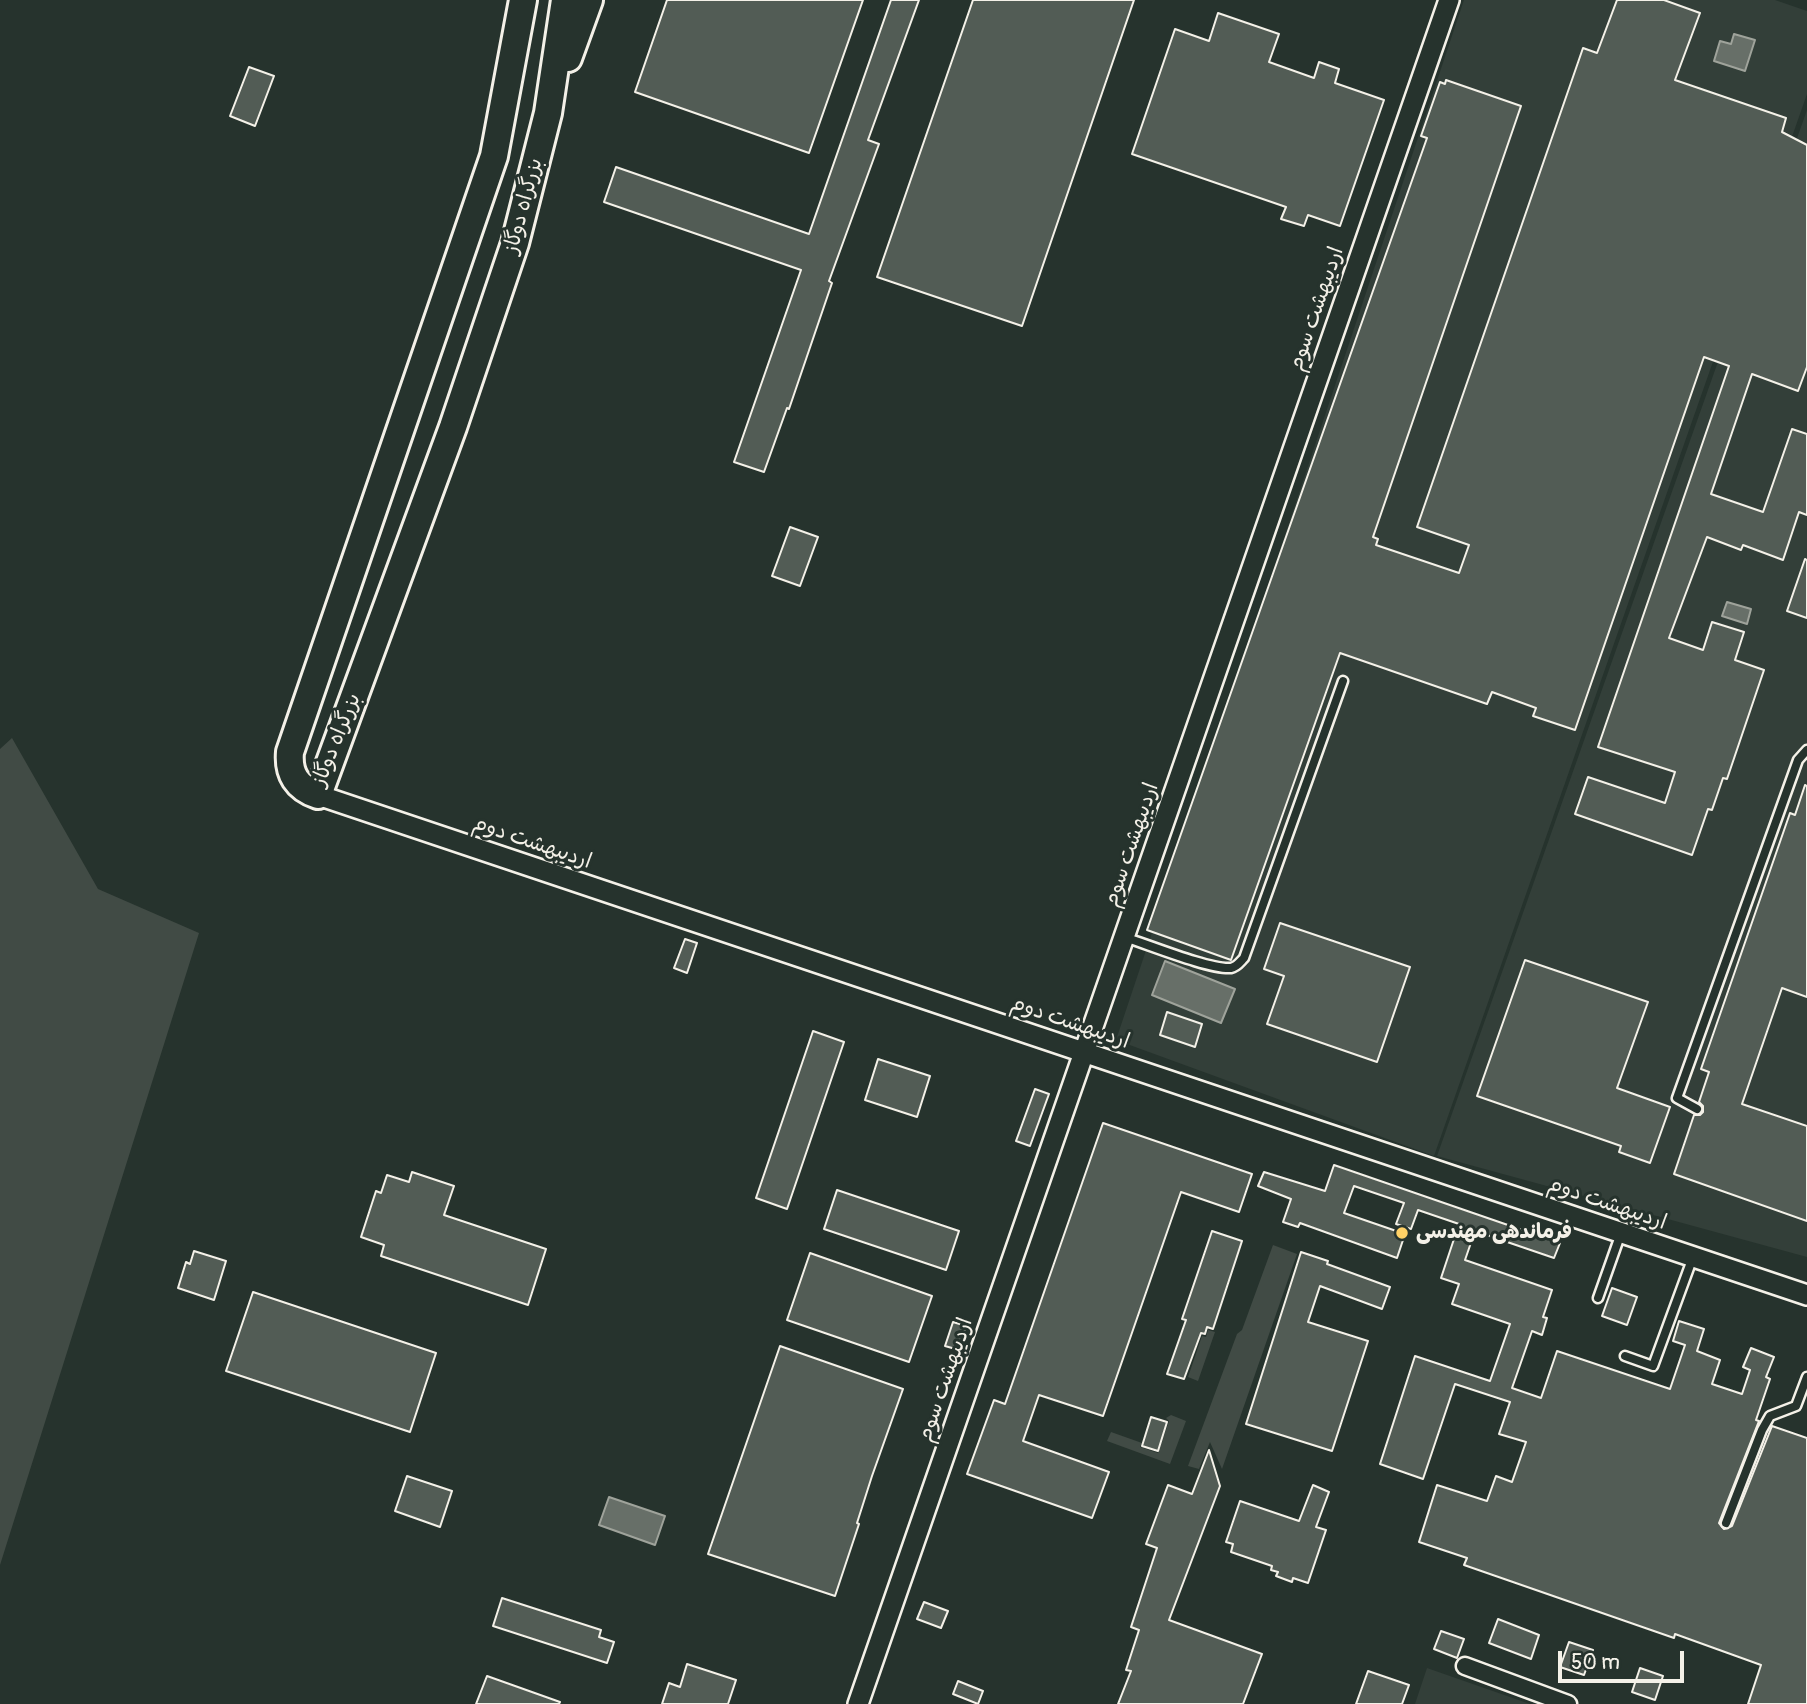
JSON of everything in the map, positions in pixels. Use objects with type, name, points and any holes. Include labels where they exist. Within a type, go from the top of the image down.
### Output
[{"type":"highway","points":[[510,0],[513,63]]},
{"type":"highway","name":"بزرگراه دوگاز","points":[[523,0],[513,63],[490,169],[290,752],[288,767],[293,779],[307,791],[318,795],[453,427],[515,243],[548,113],[565,0]]},
{"type":"highway","points":[[548,113],[589,0]]},
{"type":"street","name":"اردیبهشت سوم","points":[[858,1704],[1448,0]]},
{"type":"street","name":"اردیبهشت دوم","points":[[318,795],[1807,1295]]},
{"type":"street","points":[[1465,1666],[1568,1704]]},
{"type":"lane","points":[[1124,936],[1220,966],[1237,966],[1244,958],[1343,681]]},
{"type":"lane","points":[[1697,1109],[1677,1098],[1798,760],[1807,750]]},
{"type":"lane","points":[[1598,1298],[1621,1233]]},
{"type":"lane","points":[[1625,1356],[1653,1366],[1693,1257]]},
{"type":"lane","points":[[1726,1523],[1762,1430],[1770,1416],[1796,1406],[1807,1377]]},
{"type":"shaded area","points":[[1464,0],[1775,0],[1807,11],[1807,94],[1434,1156],[1116,1040]]},
{"type":"shaded area","points":[[1734,34],[1755,40],[1745,71],[1714,61],[1720,41],[1731,44]]},
{"type":"shaded area","points":[[1807,110],[1807,1257],[1437,1156]]},
{"type":"shaded area","points":[[1727,602],[1751,609],[1747,624],[1722,616]]},
{"type":"shaded area","points":[[12,738],[98,889],[199,933],[0,1565],[0,749]]},
{"type":"shaded area","points":[[1165,961],[1235,989],[1221,1023],[1152,995]]},
{"type":"shaded area","points":[[1273,1245],[1297,1254],[1222,1469],[1210,1442],[1199,1469],[1188,1466],[1237,1334],[1242,1330]]},
{"type":"shaded area","points":[[1208,1330],[1215,1332],[1198,1381],[1188,1377],[1202,1336],[1206,1337]]},
{"type":"shaded area","points":[[1171,1415],[1186,1421],[1170,1464],[1107,1441],[1111,1432],[1142,1443],[1140,1447],[1158,1453],[1169,1421],[1166,1418]]},
{"type":"shaded area","points":[[609,1497],[665,1516],[655,1545],[599,1525]]},
{"type":"shaded area","points":[[1427,1668],[1530,1704],[1415,1704]]},
{"type":"building","points":[[667,0],[863,0],[809,153],[635,92]]},
{"type":"building","points":[[891,0],[919,0],[868,140],[879,144],[829,281],[832,283],[789,409],[787,408],[764,472],[734,462],[801,270],[604,202],[616,167],[809,234]]},
{"type":"building","points":[[973,0],[1134,0],[1022,326],[877,277]]},
{"type":"building","points":[[1617,0],[1664,0],[1700,13],[1675,80],[1786,118],[1782,132],[1807,145],[1807,367],[1798,391],[1752,374],[1711,494],[1763,512],[1792,429],[1807,434],[1807,515],[1799,512],[1783,560],[1743,545],[1741,550],[1707,537],[1669,638],[1703,650],[1712,622],[1744,632],[1735,660],[1764,670],[1727,779],[1723,778],[1712,810],[1708,809],[1692,855],[1575,814],[1588,777],[1665,803],[1675,772],[1598,747],[1729,366],[1704,357],[1575,730],[1533,716],[1536,708],[1492,692],[1487,704],[1340,653],[1231,960],[1147,930],[1427,138],[1421,136],[1440,82],[1445,84],[1446,80],[1521,106],[1373,537],[1378,539],[1376,545],[1459,573],[1469,545],[1417,527],[1583,48],[1597,53]]},
{"type":"building","points":[[1218,13],[1279,34],[1269,62],[1314,78],[1319,62],[1339,69],[1335,83],[1384,100],[1340,226],[1308,215],[1304,226],[1281,219],[1286,207],[1132,154],[1175,29],[1209,41]]},
{"type":"building","points":[[249,67],[274,76],[255,126],[230,116]]},
{"type":"building","points":[[790,527],[818,537],[800,586],[772,576]]},
{"type":"building","points":[[1805,559],[1807,560],[1807,618],[1787,611]]},
{"type":"building","points":[[1805,785],[1807,997],[1782,988],[1742,1104],[1807,1126],[1807,1221],[1674,1174],[1694,1115],[1703,1112],[1703,1106],[1699,1102],[1709,1072],[1701,1069],[1790,813],[1795,815]]},
{"type":"building","points":[[1280,923],[1410,967],[1377,1062],[1267,1024],[1284,976],[1264,969]]},
{"type":"building","points":[[685,939],[697,943],[687,973],[674,968]]},
{"type":"building","points":[[1525,960],[1648,1002],[1617,1088],[1670,1107],[1650,1163],[1619,1152],[1621,1146],[1477,1096]]},
{"type":"building","points":[[1167,1012],[1202,1024],[1195,1047],[1160,1035]]},
{"type":"building","points":[[813,1031],[844,1042],[787,1209],[756,1198]]},
{"type":"building","points":[[878,1059],[930,1076],[917,1117],[865,1100]]},
{"type":"building","points":[[1035,1089],[1049,1094],[1030,1146],[1016,1141]]},
{"type":"building","points":[[1103,1123],[1252,1174],[1239,1212],[1181,1192],[1103,1416],[1039,1395],[1023,1441],[1109,1472],[1092,1518],[967,1474],[994,1400],[1005,1404]]},
{"type":"building","points":[[1334,1165],[1560,1243],[1554,1258],[1475,1231],[1465,1260],[1552,1290],[1543,1317],[1547,1318],[1542,1335],[1532,1331],[1512,1388],[1541,1398],[1557,1351],[1670,1389],[1685,1345],[1673,1341],[1679,1321],[1704,1329],[1697,1351],[1720,1360],[1712,1384],[1742,1394],[1750,1370],[1743,1367],[1751,1348],[1774,1357],[1766,1377],[1770,1379],[1756,1420],[1759,1421],[1719,1523],[1724,1529],[1732,1526],[1772,1426],[1807,1438],[1807,1704],[1748,1704],[1761,1665],[1675,1634],[1674,1638],[1464,1565],[1467,1558],[1419,1542],[1437,1485],[1487,1501],[1496,1476],[1512,1482],[1526,1442],[1499,1434],[1510,1402],[1455,1384],[1423,1479],[1380,1464],[1415,1356],[1490,1381],[1510,1324],[1452,1304],[1459,1284],[1441,1278],[1459,1224],[1418,1210],[1411,1229],[1396,1224],[1404,1203],[1354,1186],[1344,1213],[1405,1234],[1397,1258],[1300,1223],[1298,1227],[1283,1222],[1291,1199],[1258,1186],[1264,1172],[1325,1191]]},
{"type":"building","points":[[412,1172],[454,1186],[444,1215],[546,1249],[528,1305],[381,1256],[384,1245],[361,1237],[376,1191],[381,1193],[387,1175],[409,1182]]},
{"type":"building","points":[[837,1190],[959,1231],[946,1270],[824,1229]]},
{"type":"building","points":[[1212,1231],[1242,1241],[1213,1329],[1207,1327],[1205,1334],[1201,1333],[1184,1379],[1167,1374],[1186,1320],[1182,1319]]},
{"type":"building","points":[[194,1251],[226,1261],[214,1300],[178,1288],[186,1262],[190,1264]]},
{"type":"building","points":[[1301,1252],[1390,1287],[1382,1309],[1320,1286],[1308,1322],[1368,1341],[1332,1451],[1246,1424]]},
{"type":"building","points":[[810,1253],[932,1296],[909,1362],[787,1320]]},
{"type":"building","points":[[1612,1288],[1637,1297],[1627,1325],[1602,1316]]},
{"type":"building","points":[[253,1292],[436,1353],[410,1432],[226,1371]]},
{"type":"building","points":[[953,1322],[966,1326],[959,1350],[945,1346]]},
{"type":"building","points":[[780,1346],[903,1389],[872,1476],[835,1596],[708,1554]]},
{"type":"building","points":[[1151,1417],[1167,1422],[1158,1451],[1142,1446]]},
{"type":"building","points":[[1209,1450],[1220,1486],[1169,1620],[1262,1654],[1243,1704],[1118,1704],[1131,1671],[1126,1670],[1139,1630],[1131,1627],[1157,1548],[1146,1544],[1168,1485],[1192,1494]]},
{"type":"building","points":[[407,1476],[452,1491],[440,1527],[395,1511]]},
{"type":"building","points":[[1313,1485],[1329,1492],[1316,1527],[1326,1530],[1308,1583],[1293,1578],[1292,1582],[1276,1576],[1278,1572],[1271,1570],[1272,1566],[1231,1552],[1233,1544],[1226,1542],[1240,1501],[1299,1521]]},
{"type":"building","points":[[502,1598],[601,1630],[599,1637],[614,1642],[607,1663],[493,1626]]},
{"type":"building","points":[[924,1602],[948,1611],[941,1628],[917,1619]]},
{"type":"building","points":[[1498,1619],[1539,1635],[1531,1659],[1489,1643]]},
{"type":"building","points":[[1441,1631],[1464,1639],[1457,1658],[1434,1649]]},
{"type":"building","points":[[1569,1642],[1593,1650],[1584,1675],[1560,1667]]},
{"type":"building","points":[[687,1664],[736,1680],[728,1704],[662,1704],[669,1683],[680,1687]]},
{"type":"building","points":[[1640,1668],[1663,1676],[1655,1700],[1632,1692]]},
{"type":"building","points":[[1368,1671],[1409,1685],[1402,1704],[1356,1704]]},
{"type":"building","points":[[487,1676],[560,1702],[476,1704]]},
{"type":"building","points":[[958,1681],[983,1691],[978,1704],[953,1694]]},
{"type":"place","name":"فرماندهی مهندسی","points":[[1402,1233]]}]
